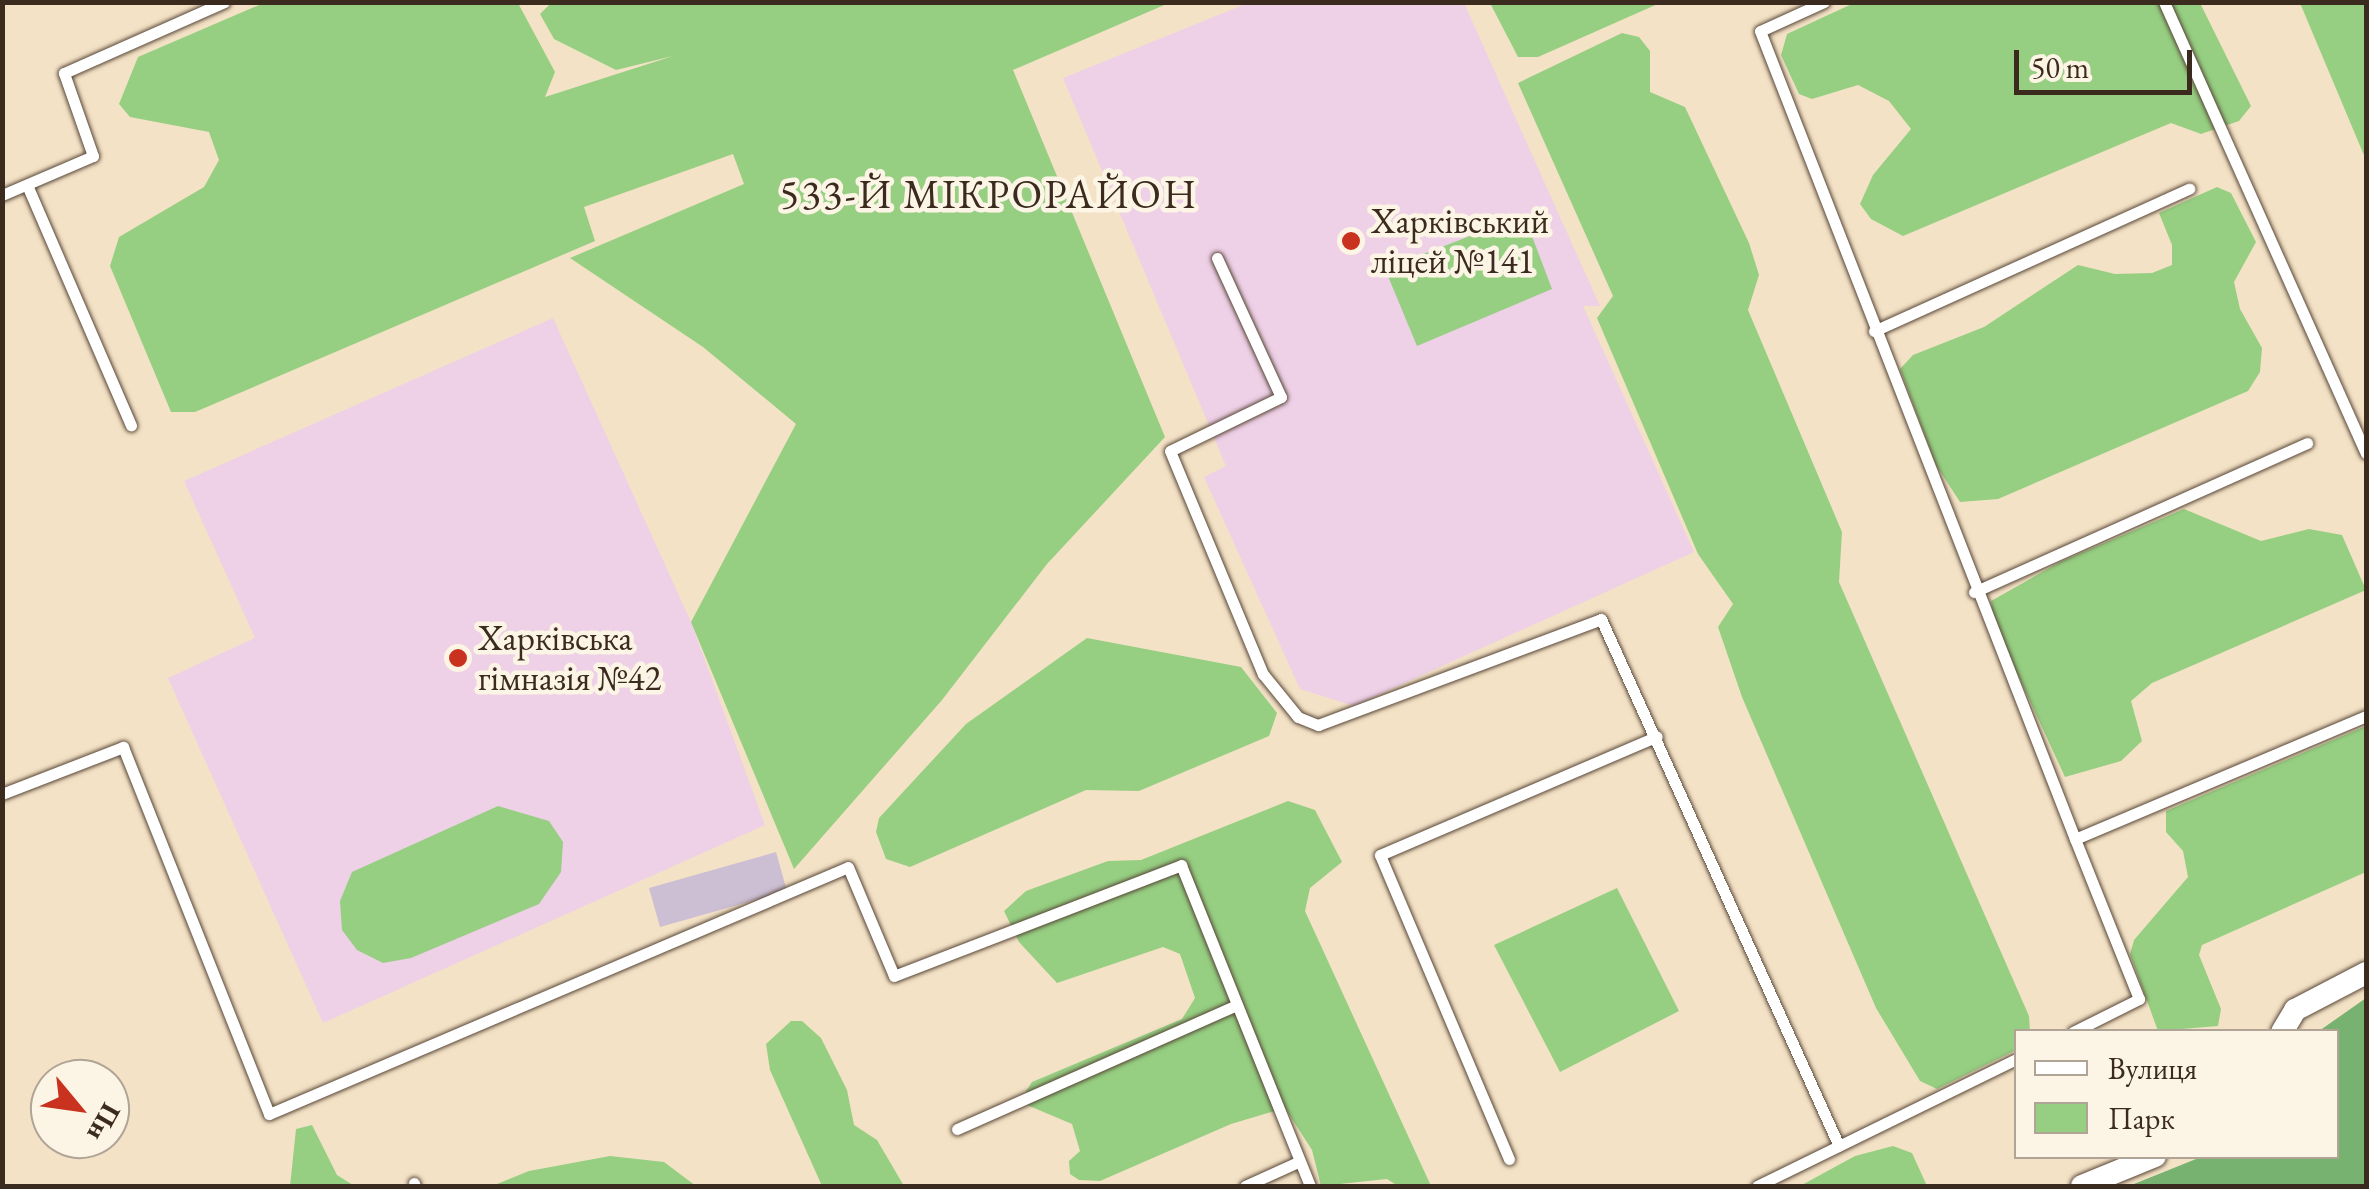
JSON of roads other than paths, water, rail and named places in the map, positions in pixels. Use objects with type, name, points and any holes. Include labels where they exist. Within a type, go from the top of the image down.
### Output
[{"type":"street","points":[[2284,1029],[2294,1010],[2366,973]]},
{"type":"street","points":[[2082,1186],[2148,1159]]},
{"type":"lane","points":[[2,195],[93,156],[64,74],[224,2]]},
{"type":"lane","points":[[1824,2],[1760,31],[1974,592],[2139,999],[2079,1029]]},
{"type":"lane","points":[[2164,2],[2366,453]]},
{"type":"lane","points":[[26,185],[131,425]]},
{"type":"lane","points":[[1874,331],[2189,189]]},
{"type":"lane","points":[[1217,258],[1281,396],[1170,450],[1263,674],[1298,718],[1318,726],[1601,619],[1839,1146]]},
{"type":"lane","points":[[1974,592],[2307,443]]},
{"type":"lane","points":[[2076,839],[2366,716]]},
{"type":"lane","points":[[1510,1159],[1380,855],[1657,736]]},
{"type":"lane","points":[[2,794],[124,747],[269,1114],[848,867],[894,976],[1181,865],[1310,1186]]},
{"type":"lane","points":[[958,1130],[1237,1005]]},
{"type":"lane","points":[[1758,1186],[2014,1060]]},
{"type":"lane","points":[[1245,1186],[1300,1162]]},
{"type":"place","name":"Харківський ліцей №141","points":[[1351,241]]},
{"type":"place","name":"Харківська гімназія №42","points":[[458,658]]},
{"type":"district","name":"533-Й МІКРОРАЙОН","points":[[989,194]]}]
